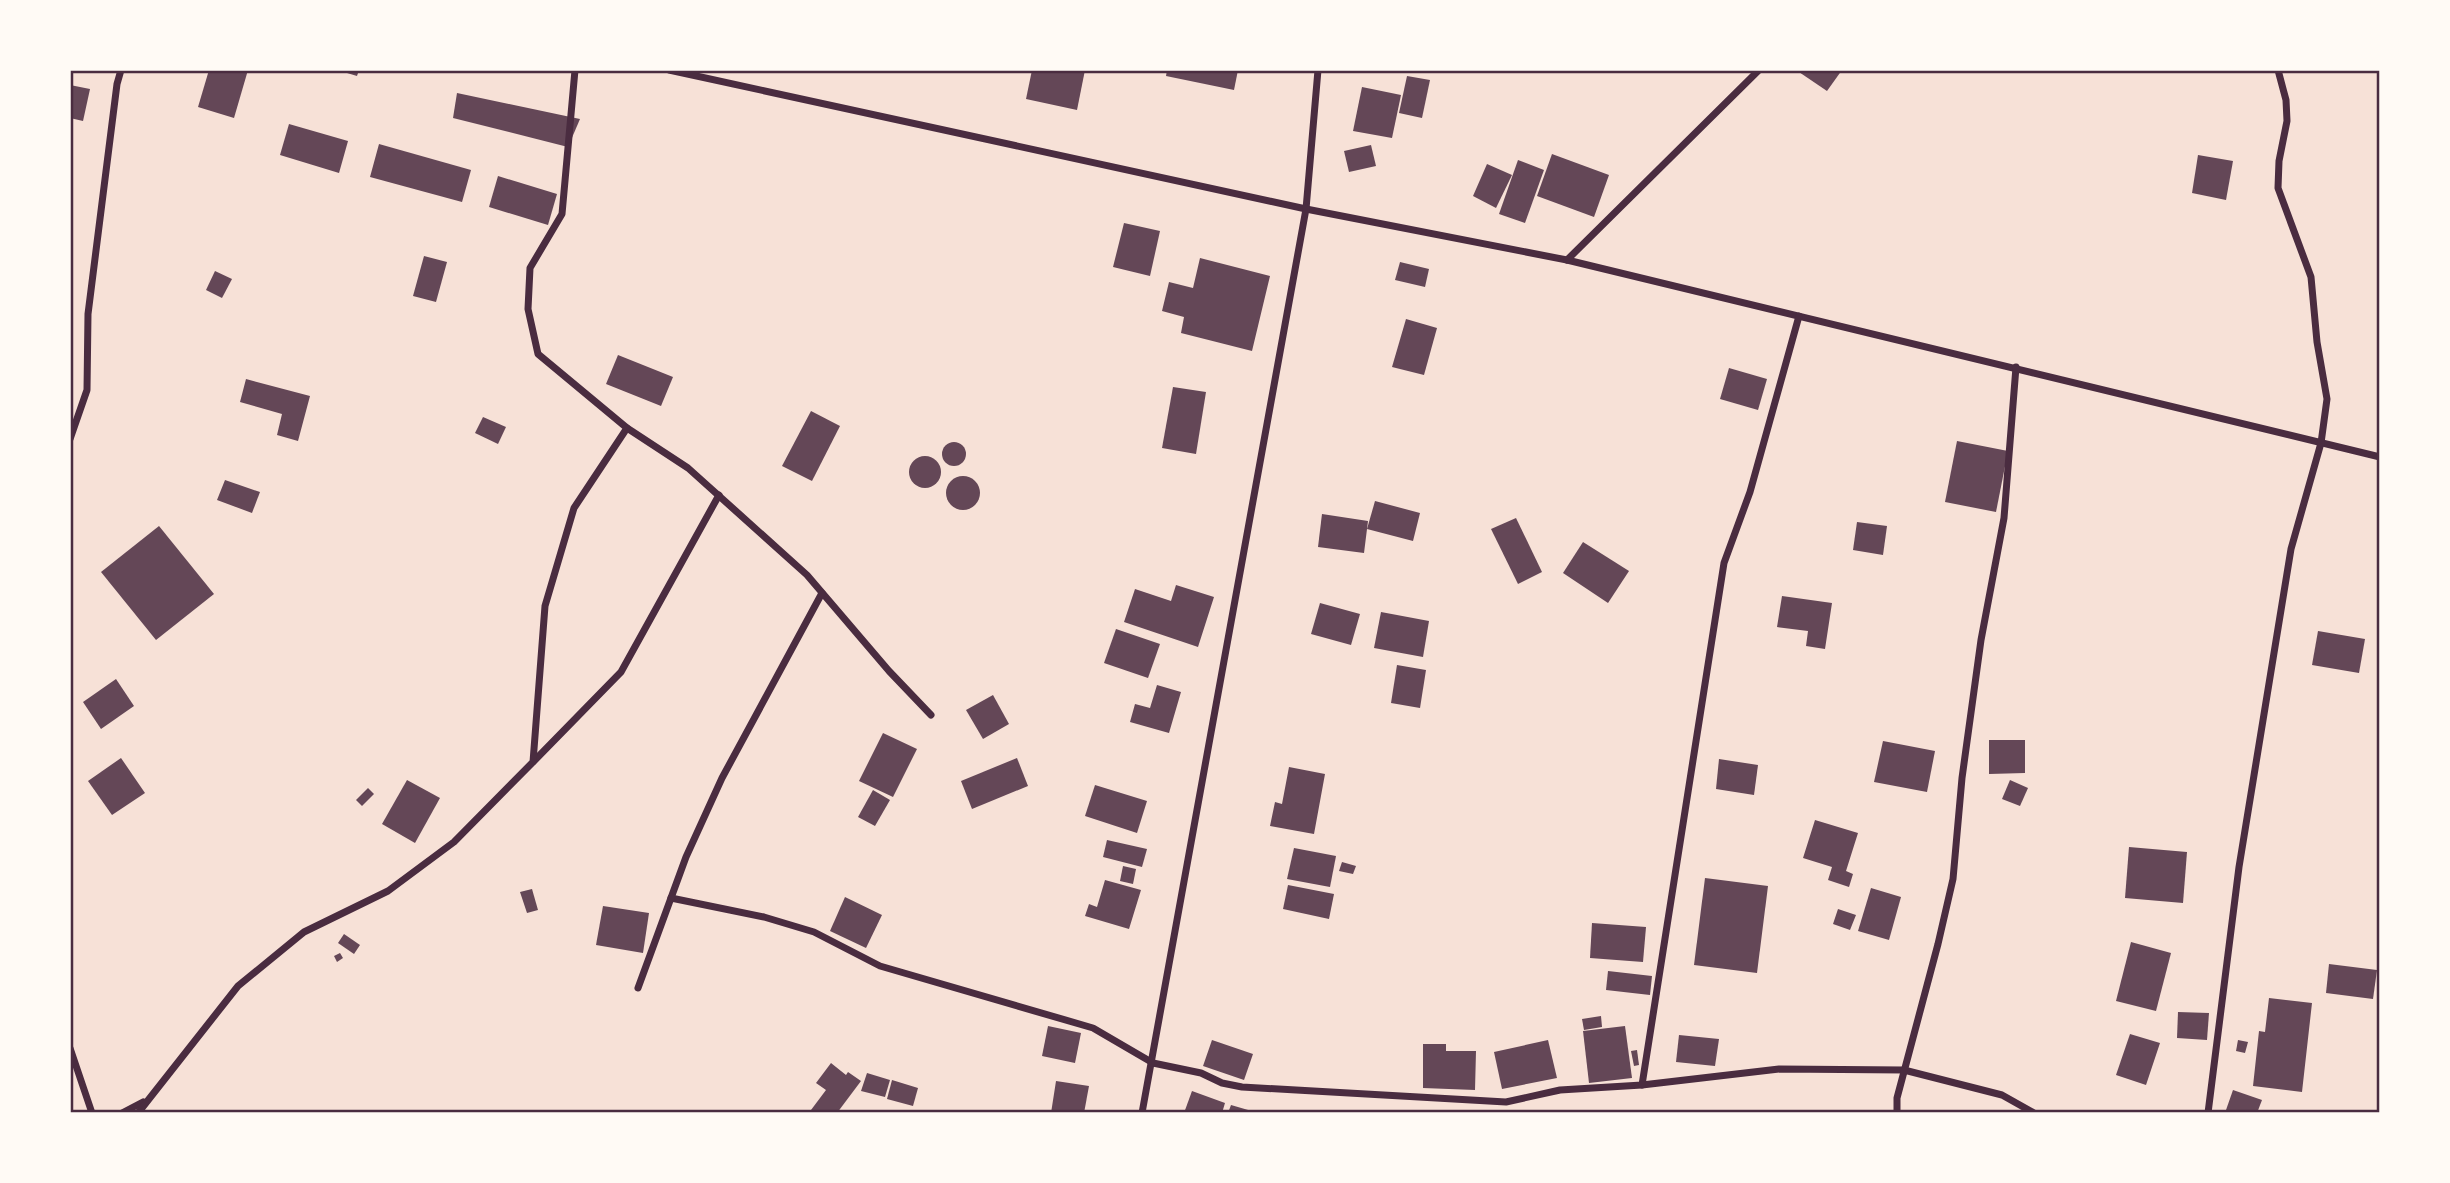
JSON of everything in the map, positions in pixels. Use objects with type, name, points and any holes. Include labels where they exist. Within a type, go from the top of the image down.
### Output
[{"type":"street","points":[[70,439],[87,390],[88,314],[121,70]]},
{"type":"street","points":[[575,70],[562,214],[530,268],[528,309],[538,354],[627,428],[688,468],[807,575],[889,671],[931,715]]},
{"type":"street","points":[[669,70],[1306,209],[1567,260],[2380,457]]},
{"type":"street","points":[[1142,1113],[1306,209],[1318,70]]},
{"type":"street","points":[[1567,260],[1759,70]]},
{"type":"street","points":[[2208,1113],[2239,867],[2291,549],[2321,443],[2327,399],[2317,342],[2311,277],[2278,188],[2279,162],[2287,121],[2286,100],[2278,70]]},
{"type":"street","points":[[1642,1085],[1724,563],[1750,492],[1800,316]]},
{"type":"street","points":[[1897,1113],[1897,1098],[1953,879],[1962,778],[1981,640],[2004,518],[2016,367]]},
{"type":"street","points":[[533,762],[545,606],[574,508],[627,428]]},
{"type":"street","points":[[138,1113],[238,986],[304,932],[388,891],[454,842],[621,672],[719,495]]},
{"type":"street","points":[[638,988],[685,857],[722,778],[822,593]]},
{"type":"street","points":[[671,898],[764,917],[814,932],[880,966],[1093,1028],[1153,1063],[1202,1073],[1222,1083],[1242,1087],[1426,1099],[1473,1098],[1506,1102],[1560,1090],[1642,1085],[1779,1069],[1904,1070],[2002,1095],[2034,1113]]},
{"type":"street","points":[[70,1048],[92,1113]]},
{"type":"street","points":[[122,1113],[146,1100]]},
{"type":"building","points":[[209,70],[248,70],[234,118],[198,107]]},
{"type":"building","points":[[337,70],[359,70],[357,76]]},
{"type":"building","points":[[1032,70],[1085,70],[1077,110],[1026,99]]},
{"type":"building","points":[[1167,70],[1238,70],[1234,90],[1166,76]]},
{"type":"building","points":[[1796,70],[1842,70],[1827,91]]},
{"type":"building","points":[[1407,76],[1430,80],[1422,118],[1399,113]]},
{"type":"building","points":[[70,85],[90,89],[83,121],[70,118]]},
{"type":"building","points":[[1362,87],[1401,95],[1392,138],[1353,131]]},
{"type":"building","points":[[457,93],[580,119],[568,147],[453,118]]},
{"type":"building","points":[[289,124],[348,141],[339,173],[280,155]]},
{"type":"building","points":[[379,144],[471,170],[462,202],[370,177]]},
{"type":"building","points":[[1371,145],[1376,166],[1349,172],[1344,151]]},
{"type":"building","points":[[1552,154],[1609,175],[1594,217],[1537,196]]},
{"type":"building","points":[[2198,155],[2233,161],[2226,200],[2192,193]]},
{"type":"building","points":[[1518,160],[1544,170],[1525,223],[1499,214]]},
{"type":"building","points":[[1487,164],[1512,175],[1496,208],[1473,196]]},
{"type":"building","points":[[498,176],[557,194],[548,225],[489,207]]},
{"type":"building","points":[[1124,223],[1160,231],[1150,276],[1113,267]]},
{"type":"building","points":[[424,256],[447,262],[436,302],[413,296]]},
{"type":"building","points":[[1200,258],[1270,276],[1252,351],[1181,333],[1184,317],[1162,311],[1169,282],[1193,288]]},
{"type":"building","points":[[1400,262],[1429,269],[1425,287],[1395,280]]},
{"type":"building","points":[[215,271],[232,279],[222,298],[206,290]]},
{"type":"building","points":[[1406,319],[1437,328],[1424,375],[1392,367]]},
{"type":"building","points":[[618,355],[673,377],[661,406],[606,384]]},
{"type":"building","points":[[1729,368],[1767,379],[1758,410],[1720,399]]},
{"type":"building","points":[[246,379],[310,396],[298,441],[277,435],[282,414],[240,402]]},
{"type":"building","points":[[1173,387],[1206,392],[1196,454],[1162,448]]},
{"type":"building","points":[[811,411],[840,426],[812,481],[782,466]]},
{"type":"building","points":[[483,417],[506,427],[498,444],[475,433]]},
{"type":"building","points":[[1957,441],[2008,451],[1996,512],[1945,502]]},
{"type":"building","points":[[954,442],[963,445],[966,454],[963,463],[954,466],[945,463],[942,454],[945,445]]},
{"type":"building","points":[[925,456],[936,461],[941,472],[936,483],[925,488],[914,483],[909,472],[914,461]]},
{"type":"building","points":[[963,476],[975,481],[980,493],[975,505],[963,510],[951,505],[946,493],[951,481]]},
{"type":"building","points":[[225,480],[260,492],[252,513],[217,500]]},
{"type":"building","points":[[1375,501],[1420,513],[1413,541],[1367,529]]},
{"type":"building","points":[[1322,514],[1368,521],[1364,553],[1318,547]]},
{"type":"building","points":[[1516,518],[1542,572],[1518,584],[1491,529]]},
{"type":"building","points":[[1857,522],[1887,526],[1883,555],[1853,550]]},
{"type":"building","points":[[159,526],[214,594],[156,640],[101,572]]},
{"type":"building","points":[[1583,542],[1629,571],[1608,603],[1563,573]]},
{"type":"building","points":[[1176,585],[1214,597],[1198,647],[1124,622],[1135,589],[1171,601]]},
{"type":"building","points":[[1782,596],[1832,603],[1825,649],[1806,646],[1808,631],[1777,627]]},
{"type":"building","points":[[1320,603],[1360,614],[1351,645],[1311,634]]},
{"type":"building","points":[[1381,612],[1429,621],[1423,657],[1374,648]]},
{"type":"building","points":[[1116,629],[1160,644],[1148,678],[1104,663]]},
{"type":"building","points":[[2318,631],[2365,639],[2359,673],[2312,665]]},
{"type":"building","points":[[1397,665],[1426,670],[1420,708],[1391,703]]},
{"type":"building","points":[[116,679],[134,706],[101,729],[83,702]]},
{"type":"building","points":[[1157,685],[1181,692],[1169,733],[1130,722],[1135,704],[1150,708]]},
{"type":"building","points":[[993,695],[1009,724],[983,739],[966,710]]},
{"type":"building","points":[[883,733],[917,749],[893,797],[859,781]]},
{"type":"building","points":[[1989,740],[2025,740],[2025,773],[1989,774]]},
{"type":"building","points":[[1883,741],[1935,751],[1927,792],[1874,782]]},
{"type":"building","points":[[121,758],[145,793],[112,815],[88,781]]},
{"type":"building","points":[[1017,758],[1028,786],[972,809],[961,781]]},
{"type":"building","points":[[1719,759],[1758,765],[1754,795],[1716,789]]},
{"type":"building","points":[[1289,767],[1325,774],[1314,834],[1270,826],[1275,802],[1282,804]]},
{"type":"building","points":[[407,780],[440,798],[415,843],[382,824]]},
{"type":"building","points":[[2010,780],[2028,788],[2020,806],[2002,799]]},
{"type":"building","points":[[1095,785],[1147,801],[1137,833],[1085,816]]},
{"type":"building","points":[[368,788],[374,794],[362,806],[356,800]]},
{"type":"building","points":[[873,790],[890,800],[875,826],[858,817]]},
{"type":"building","points":[[1815,820],[1858,833],[1846,871],[1853,874],[1849,887],[1828,880],[1832,867],[1803,858]]},
{"type":"building","points":[[1107,840],[1147,849],[1142,867],[1103,857]]},
{"type":"building","points":[[2129,847],[2187,852],[2183,903],[2125,898]]},
{"type":"building","points":[[1294,848],[1336,856],[1330,887],[1287,879]]},
{"type":"building","points":[[1342,862],[1356,866],[1353,874],[1339,871]]},
{"type":"building","points":[[1123,866],[1136,869],[1133,884],[1120,881]]},
{"type":"building","points":[[1705,878],[1768,886],[1757,973],[1694,965]]},
{"type":"building","points":[[1105,880],[1141,890],[1129,929],[1085,916],[1089,904],[1097,907]]},
{"type":"building","points":[[1288,885],[1334,894],[1329,919],[1283,909]]},
{"type":"building","points":[[1871,888],[1901,897],[1889,940],[1858,931]]},
{"type":"building","points":[[532,889],[538,910],[527,913],[520,892]]},
{"type":"building","points":[[845,897],[882,915],[866,948],[830,931]]},
{"type":"building","points":[[603,906],[649,913],[643,953],[596,945]]},
{"type":"building","points":[[1838,909],[1856,915],[1850,930],[1833,924]]},
{"type":"building","points":[[1592,923],[1646,927],[1643,962],[1590,958]]},
{"type":"building","points":[[344,934],[360,945],[354,954],[338,943]]},
{"type":"building","points":[[2131,942],[2171,953],[2156,1011],[2116,1001]]},
{"type":"building","points":[[340,953],[343,958],[337,962],[334,956]]},
{"type":"building","points":[[2329,964],[2377,970],[2373,999],[2326,993]]},
{"type":"building","points":[[1608,971],[1652,976],[1650,995],[1606,990]]},
{"type":"building","points":[[2269,998],[2312,1003],[2302,1092],[2253,1086],[2259,1031],[2265,1032]]},
{"type":"building","points":[[2178,1012],[2209,1013],[2207,1040],[2177,1038]]},
{"type":"building","points":[[1601,1016],[1602,1027],[1584,1030],[1582,1019]]},
{"type":"building","points":[[1048,1026],[1081,1033],[1075,1063],[1042,1056]]},
{"type":"building","points":[[1625,1026],[1632,1078],[1589,1083],[1583,1031]]},
{"type":"building","points":[[2130,1034],[2160,1043],[2146,1085],[2116,1075]]},
{"type":"building","points":[[1679,1035],[1719,1039],[1715,1066],[1676,1062]]},
{"type":"building","points":[[1212,1040],[1253,1054],[1244,1080],[1203,1066]]},
{"type":"building","points":[[1548,1040],[1557,1078],[1502,1089],[1494,1052]]},
{"type":"building","points":[[2238,1040],[2248,1042],[2245,1053],[2236,1051]]},
{"type":"building","points":[[1423,1044],[1446,1044],[1446,1051],[1476,1051],[1475,1090],[1423,1088]]},
{"type":"building","points":[[1637,1050],[1639,1065],[1634,1066],[1631,1051]]},
{"type":"building","points":[[831,1063],[846,1075],[848,1072],[861,1081],[837,1113],[814,1113],[811,1110],[826,1090],[816,1083]]},
{"type":"building","points":[[867,1073],[890,1080],[885,1097],[861,1091]]},
{"type":"building","points":[[892,1080],[918,1088],[913,1106],[887,1099]]},
{"type":"building","points":[[1056,1081],[1089,1086],[1084,1113],[1051,1113]]},
{"type":"building","points":[[2233,1090],[2262,1100],[2257,1113],[2226,1110]]},
{"type":"building","points":[[1192,1091],[1225,1103],[1222,1113],[1184,1113]]},
{"type":"building","points":[[1231,1105],[1255,1112],[1255,1113],[1228,1113]]}]
